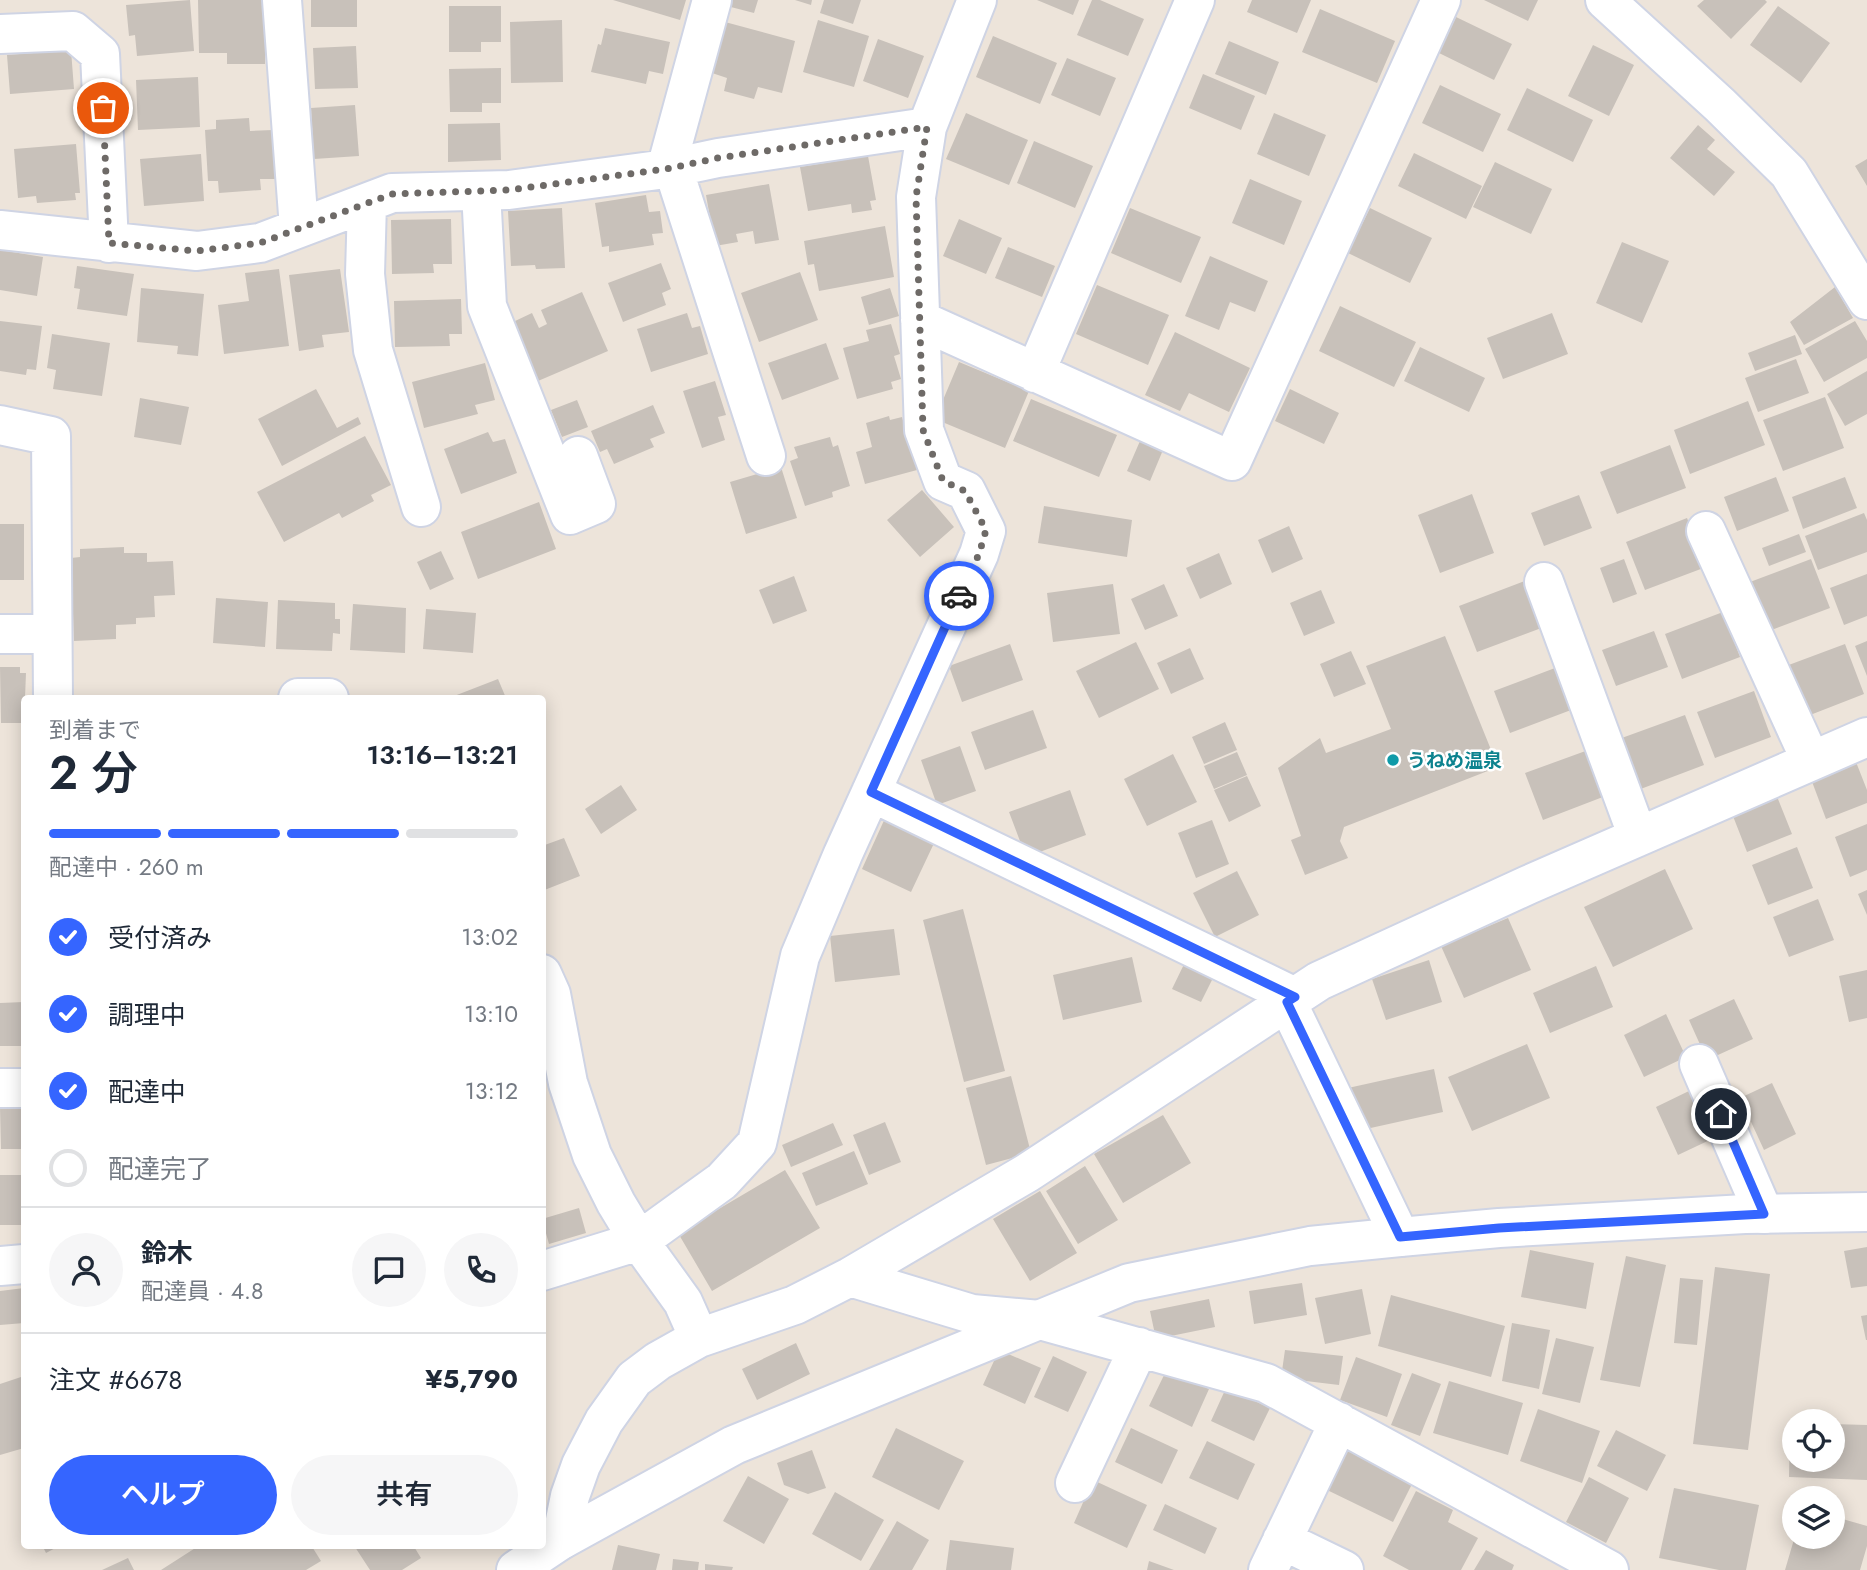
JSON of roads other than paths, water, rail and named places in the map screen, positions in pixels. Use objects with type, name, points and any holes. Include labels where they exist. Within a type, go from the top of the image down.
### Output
[{"type":"street","points":[[282,0],[299,228]]},
{"type":"street","points":[[712,0],[669,168],[766,457]]},
{"type":"street","points":[[546,1270],[639,1241],[722,1181],[757,1143],[800,956],[979,554],[986,530],[965,491],[943,481],[923,430],[916,197],[927,127],[977,0]]},
{"type":"street","points":[[1035,373],[1195,0]]},
{"type":"street","points":[[920,320],[1232,461],[1441,0]]},
{"type":"street","points":[[1605,0],[1720,105],[1789,173],[1867,300]]},
{"type":"street","points":[[0,34],[73,31],[100,54],[109,243]]},
{"type":"street","points":[[0,230],[197,251],[260,243],[392,194],[509,190],[927,127]]},
{"type":"street","points":[[481,191],[487,306],[570,515],[596,504],[578,456]]},
{"type":"street","points":[[367,203],[365,274],[373,350],[421,507]]},
{"type":"street","points":[[0,425],[51,436],[53,695]]},
{"type":"street","points":[[1706,531],[1811,761]]},
{"type":"street","points":[[1544,582],[1638,837]]},
{"type":"street","points":[[0,635],[52,635]]},
{"type":"street","points":[[561,1540],[580,1465],[604,1421],[634,1379],[658,1361],[699,1338],[795,1305],[850,1277],[1027,1173],[1319,981],[1867,737]]},
{"type":"street","points":[[871,792],[1291,1000],[1400,1237]]},
{"type":"street","points":[[546,982],[551,993],[568,1083],[592,1155],[639,1241],[683,1303],[699,1338]]},
{"type":"street","points":[[1699,1064],[1764,1214]]},
{"type":"street","points":[[0,1088],[21,1088]]},
{"type":"street","points":[[516,1570],[561,1540],[734,1445],[1129,1283],[1310,1246],[1400,1237],[1499,1228],[1764,1214],[1867,1212]]},
{"type":"street","points":[[0,1266],[21,1264]]},
{"type":"street","points":[[850,1277],[972,1314],[1040,1320],[1266,1383],[1609,1570]]},
{"type":"street","points":[[1075,1483],[1139,1347]]},
{"type":"street","points":[[1339,1422],[1275,1555],[1344,1570]]},
{"type":"place","name":"うねめ温泉","points":[[1393,760]]}]
